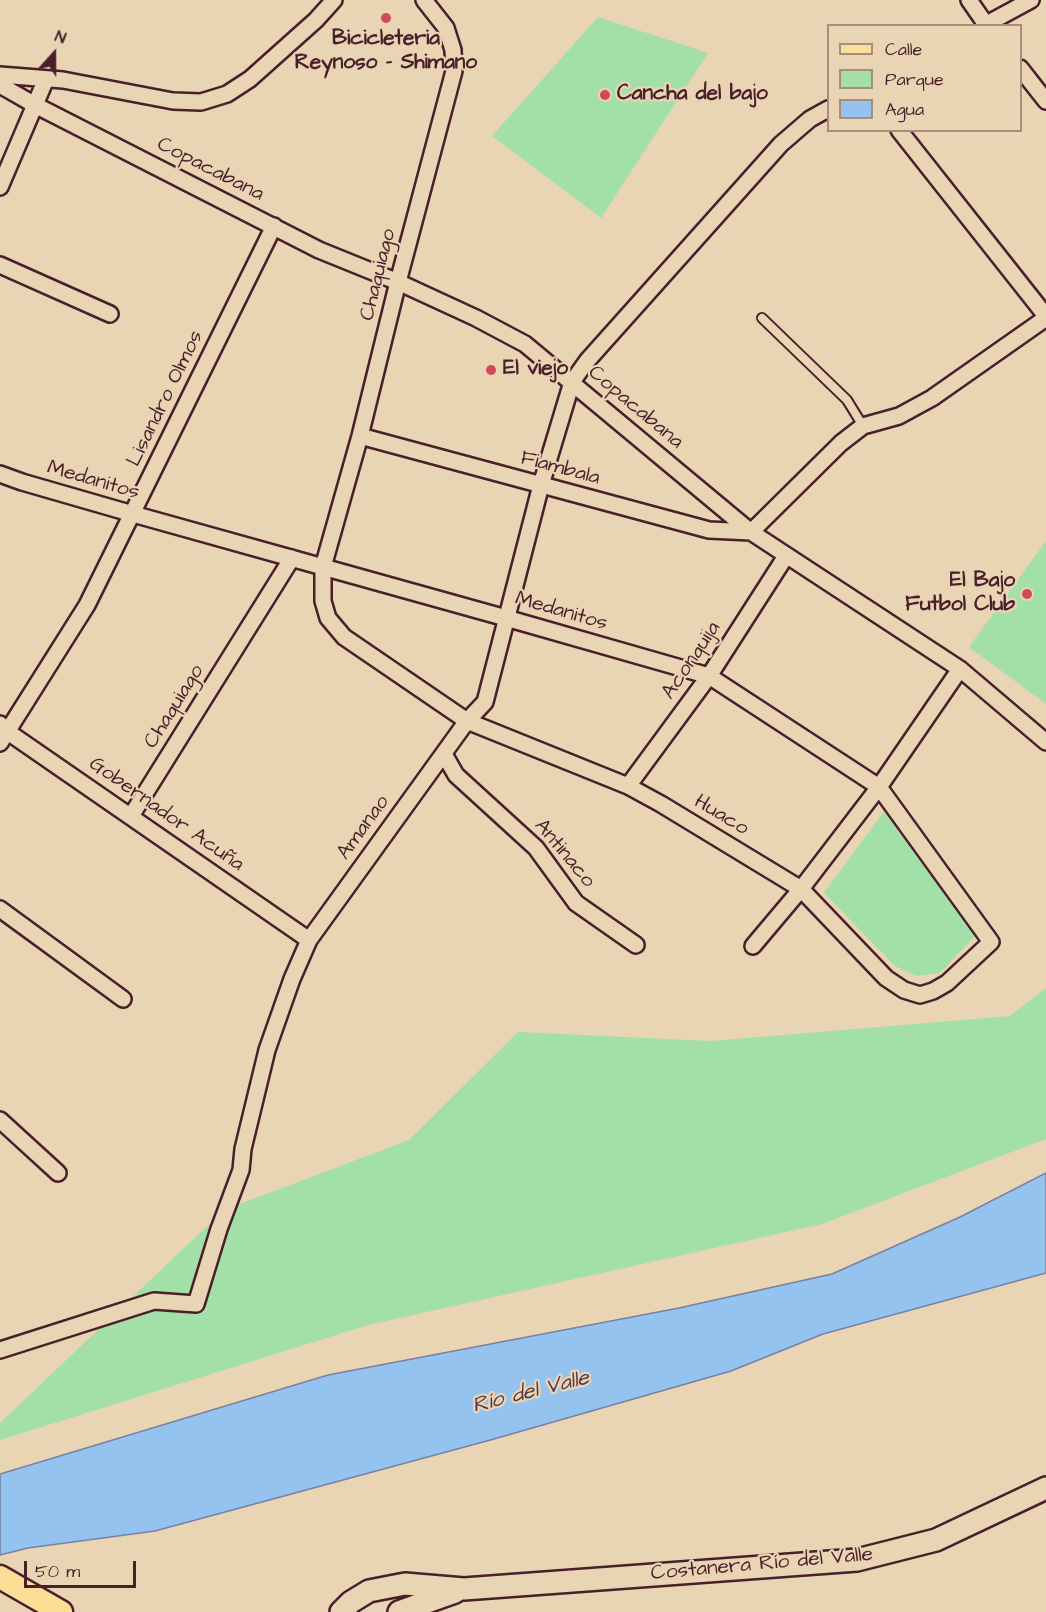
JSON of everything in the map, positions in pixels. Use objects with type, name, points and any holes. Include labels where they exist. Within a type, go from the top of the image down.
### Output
[{"type":"main road","name":"Costanera Río del Valle","points":[[341,1612],[351,1602],[369,1592],[405,1584],[465,1589],[857,1560],[936,1540],[1046,1488]]},
{"type":"main road","points":[[0,1577],[61,1612]]},
{"type":"main road","name":"Costanera Río del Valle","points":[[399,1612],[465,1589]]},
{"type":"street","points":[[0,75],[63,80],[173,101],[201,102],[227,94],[250,79],[316,20],[334,0]]},
{"type":"street","name":"Chaquiago","points":[[323,567],[360,436],[454,71],[453,50],[446,28],[424,0]]},
{"type":"street","points":[[969,0],[985,24]]},
{"type":"street","points":[[988,24],[1030,0]]},
{"type":"street","points":[[1022,71],[1046,101]]},
{"type":"street","points":[[0,187],[46,79]]},
{"type":"street","name":"Copacabana","points":[[0,86],[319,250],[398,282],[476,318],[525,344],[751,532],[960,669],[1046,742]]},
{"type":"street","name":"Amanao","points":[[0,1350],[154,1301],[196,1304],[219,1229],[241,1170],[243,1149],[267,1050],[292,979],[309,940],[467,722],[485,702],[541,485],[572,382],[587,361],[782,144],[810,119],[827,110]]},
{"type":"street","points":[[751,532],[841,443],[863,426],[899,416],[932,398],[1046,317],[901,132]]},
{"type":"street","name":"Lisandro Olmos","points":[[3,733],[87,605],[274,226]]},
{"type":"street","points":[[0,265],[110,314]]},
{"type":"street","name":"Fiambala","points":[[360,436],[709,530],[751,532]]},
{"type":"street","name":"Medanitos","points":[[0,474],[133,514],[710,676],[879,787],[991,942],[948,983],[933,991],[920,994]]},
{"type":"street","name":"Aconquija","points":[[628,786],[710,676],[786,556]]},
{"type":"street","name":"Chaquiago","points":[[131,816],[292,558]]},
{"type":"street","points":[[323,567],[323,601],[328,618],[344,637],[467,722]]},
{"type":"street","points":[[753,946],[801,889],[879,787],[960,669]]},
{"type":"street","name":"Huaco","points":[[467,722],[628,786],[661,804],[801,889],[886,978],[904,990],[920,994]]},
{"type":"street","name":"Gobernador Acuña","points":[[3,733],[131,816],[309,940]]},
{"type":"street","name":"Antinaco","points":[[444,754],[456,775],[536,848],[576,903],[636,945]]},
{"type":"street","points":[[0,909],[123,999]]},
{"type":"street","points":[[0,1120],[58,1173]]},
{"type":"lane","points":[[762,318],[847,400],[863,426]]},
{"type":"green space","name":"Cancha del bajo","points":[[598,17],[708,53],[601,218],[492,136]]},
{"type":"green space","name":"El Bajo Futbol Club","points":[[1046,541],[1046,704],[969,647]]},
{"type":"green space","points":[[884,811],[977,934],[940,973],[916,976],[895,966],[824,893]]},
{"type":"green space","points":[[1046,988],[1046,1139],[822,1224],[368,1325],[0,1440],[0,1423],[224,1210],[409,1140],[518,1032],[711,1041],[1010,1016]]},
{"type":"water","name":"Río del Valle","points":[[1046,1173],[1046,1273],[823,1334],[731,1371],[494,1439],[155,1531],[28,1548],[0,1555],[0,1474],[328,1375],[679,1308],[832,1274],[960,1217]]},
{"type":"place","name":"Bicicleteria Reynoso - Shimano","points":[[386,18]]},
{"type":"place","name":"Cancha del bajo","points":[[605,95]]},
{"type":"place","name":"El viejo","points":[[491,370]]},
{"type":"place","name":"El Bajo Futbol Club","points":[[1027,594]]}]
